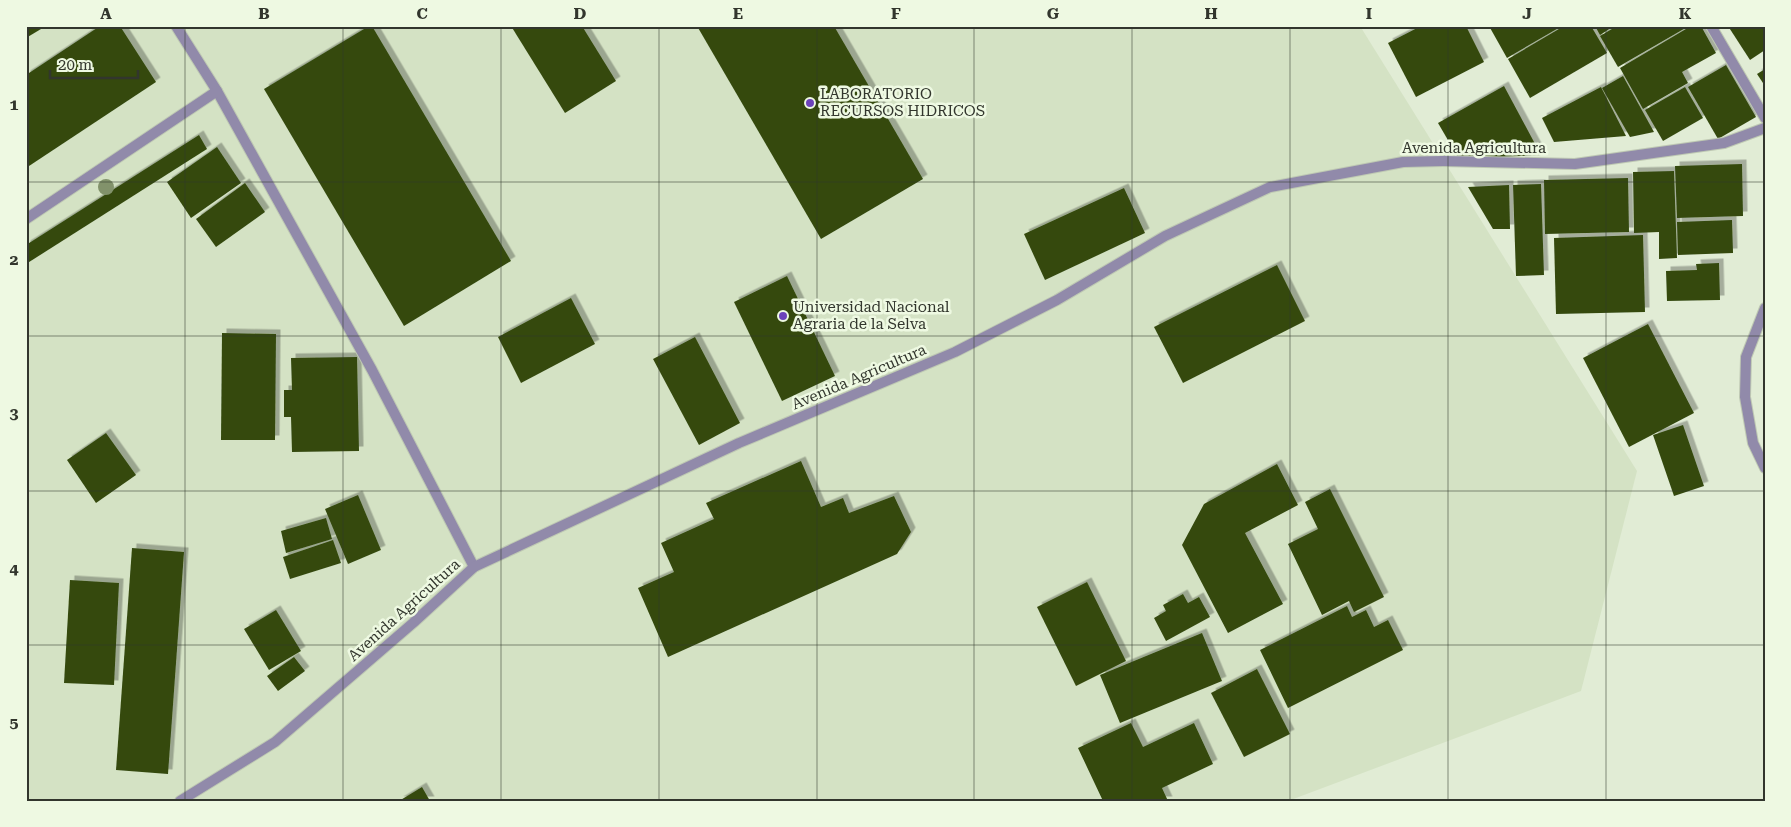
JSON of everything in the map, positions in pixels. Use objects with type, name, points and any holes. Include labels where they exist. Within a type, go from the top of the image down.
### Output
[{"type":"street","points":[[176,26],[216,91],[372,370],[474,567]]},
{"type":"street","points":[[1711,26],[1765,118]]},
{"type":"street","points":[[26,219],[216,91]]},
{"type":"street","name":"Avenida Agricultura","points":[[180,801],[275,742],[413,623],[474,567],[739,443],[955,352],[1057,300],[1165,236],[1270,187],[1402,162],[1575,164],[1724,143],[1765,128]]},
{"type":"street","points":[[1765,308],[1746,357],[1745,397],[1753,443],[1765,468]]},
{"type":"shaded area","name":"Universidad Nacional Agraria de la Selva","points":[[26,26],[1360,26],[1637,471],[1581,691],[1288,801],[26,801]]},
{"type":"building","points":[[26,26],[46,26],[26,38]]},
{"type":"building","points":[[100,26],[120,26],[156,82],[26,168],[26,75]]},
{"type":"building","points":[[369,26],[372,26],[511,261],[404,326],[264,89]]},
{"type":"building","points":[[511,26],[582,26],[616,81],[565,113]]},
{"type":"building","name":"LABORATORIO RECURSOS HIDRICOS","points":[[697,26],[834,26],[923,179],[821,239]]},
{"type":"building","points":[[1421,26],[1466,26],[1484,62],[1416,97],[1388,43]]},
{"type":"building","points":[[1489,26],[1562,26],[1507,58]]},
{"type":"building","points":[[1564,26],[1591,26],[1607,53],[1530,98],[1508,59]]},
{"type":"building","points":[[1595,26],[1614,26],[1600,35]]},
{"type":"building","points":[[1617,26],[1689,26],[1618,67],[1600,36]]},
{"type":"building","points":[[1691,26],[1701,26],[1716,53],[1682,72],[1688,83],[1643,109],[1620,68]]},
{"type":"building","points":[[1728,26],[1765,26],[1765,50],[1750,60]]},
{"type":"building","points":[[1726,65],[1756,117],[1718,139],[1688,87]]},
{"type":"building","points":[[1765,69],[1765,86],[1757,74]]},
{"type":"building","points":[[1623,76],[1654,132],[1630,137],[1602,88]]},
{"type":"building","points":[[1504,86],[1541,155],[1459,159],[1438,123]]},
{"type":"building","points":[[1601,87],[1626,136],[1554,142],[1542,118]]},
{"type":"building","points":[[1685,87],[1703,118],[1663,141],[1645,110]]},
{"type":"building","points":[[199,135],[207,149],[26,264],[26,245]]},
{"type":"building","points":[[217,147],[241,183],[191,218],[167,182]]},
{"type":"building","points":[[1742,164],[1743,216],[1677,218],[1675,166]]},
{"type":"building","points":[[1674,171],[1677,258],[1659,259],[1659,232],[1634,233],[1633,172]]},
{"type":"building","points":[[1628,178],[1629,232],[1545,234],[1544,180]]},
{"type":"building","points":[[245,183],[265,212],[216,247],[196,219]]},
{"type":"building","points":[[1541,184],[1544,275],[1516,276],[1513,185]]},
{"type":"building","points":[[1509,185],[1510,229],[1493,229],[1468,187]]},
{"type":"building","points":[[1124,188],[1145,233],[1045,280],[1024,234]]},
{"type":"building","points":[[1732,220],[1733,253],[1678,255],[1677,222]]},
{"type":"building","points":[[1643,235],[1645,312],[1556,314],[1554,238]]},
{"type":"building","points":[[1719,263],[1720,300],[1667,301],[1666,271],[1697,270],[1696,264]]},
{"type":"building","points":[[1277,265],[1305,321],[1183,383],[1154,327]]},
{"type":"building","points":[[787,276],[835,376],[782,401],[734,302]]},
{"type":"building","points":[[571,298],[595,344],[521,383],[498,337]]},
{"type":"building","points":[[1648,324],[1694,413],[1629,447],[1583,358]]},
{"type":"building","points":[[222,333],[276,334],[275,440],[221,440]]},
{"type":"building","points":[[695,337],[740,423],[699,445],[653,359]]},
{"type":"building","points":[[357,357],[359,451],[292,452],[291,417],[284,417],[284,390],[292,390],[291,358]]},
{"type":"building","points":[[1683,425],[1704,486],[1674,496],[1653,435]]},
{"type":"building","points":[[106,433],[136,475],[96,503],[67,460]]},
{"type":"building","points":[[801,461],[821,507],[843,498],[849,513],[894,496],[911,532],[897,554],[668,657],[638,588],[674,572],[661,543],[714,519],[706,503]]},
{"type":"building","points":[[1277,464],[1298,505],[1245,533],[1283,604],[1228,633],[1182,545],[1204,504]]},
{"type":"building","points":[[1330,489],[1384,597],[1354,612],[1349,601],[1322,615],[1288,544],[1318,529],[1305,502]]},
{"type":"building","points":[[358,495],[381,550],[348,564],[325,509]]},
{"type":"building","points":[[326,518],[332,539],[286,553],[281,531]]},
{"type":"building","points":[[333,540],[341,563],[290,579],[283,557]]},
{"type":"building","points":[[132,548],[184,552],[168,774],[116,770]]},
{"type":"building","points":[[70,580],[119,583],[114,685],[64,683]]},
{"type":"building","points":[[1087,582],[1126,661],[1076,686],[1037,607]]},
{"type":"building","points":[[1183,594],[1188,603],[1199,597],[1210,617],[1166,641],[1154,618],[1166,611],[1163,605]]},
{"type":"building","points":[[1347,606],[1352,617],[1366,610],[1374,627],[1388,620],[1403,650],[1288,708],[1260,650]]},
{"type":"building","points":[[276,610],[301,651],[269,670],[244,629]]},
{"type":"building","points":[[1202,633],[1222,681],[1120,723],[1100,675]]},
{"type":"building","points":[[294,657],[305,671],[278,691],[267,676]]},
{"type":"building","points":[[1257,669],[1290,734],[1244,757],[1211,693]]},
{"type":"building","points":[[1131,723],[1143,747],[1194,723],[1213,764],[1162,788],[1168,801],[1103,801],[1078,748]]},
{"type":"building","points":[[422,787],[430,801],[399,801]]},
{"type":"place","name":"LABORATORIO RECURSOS HIDRICOS","points":[[810,103]]},
{"type":"place","name":"Universidad Nacional Agraria de la Selva","points":[[783,316]]}]
